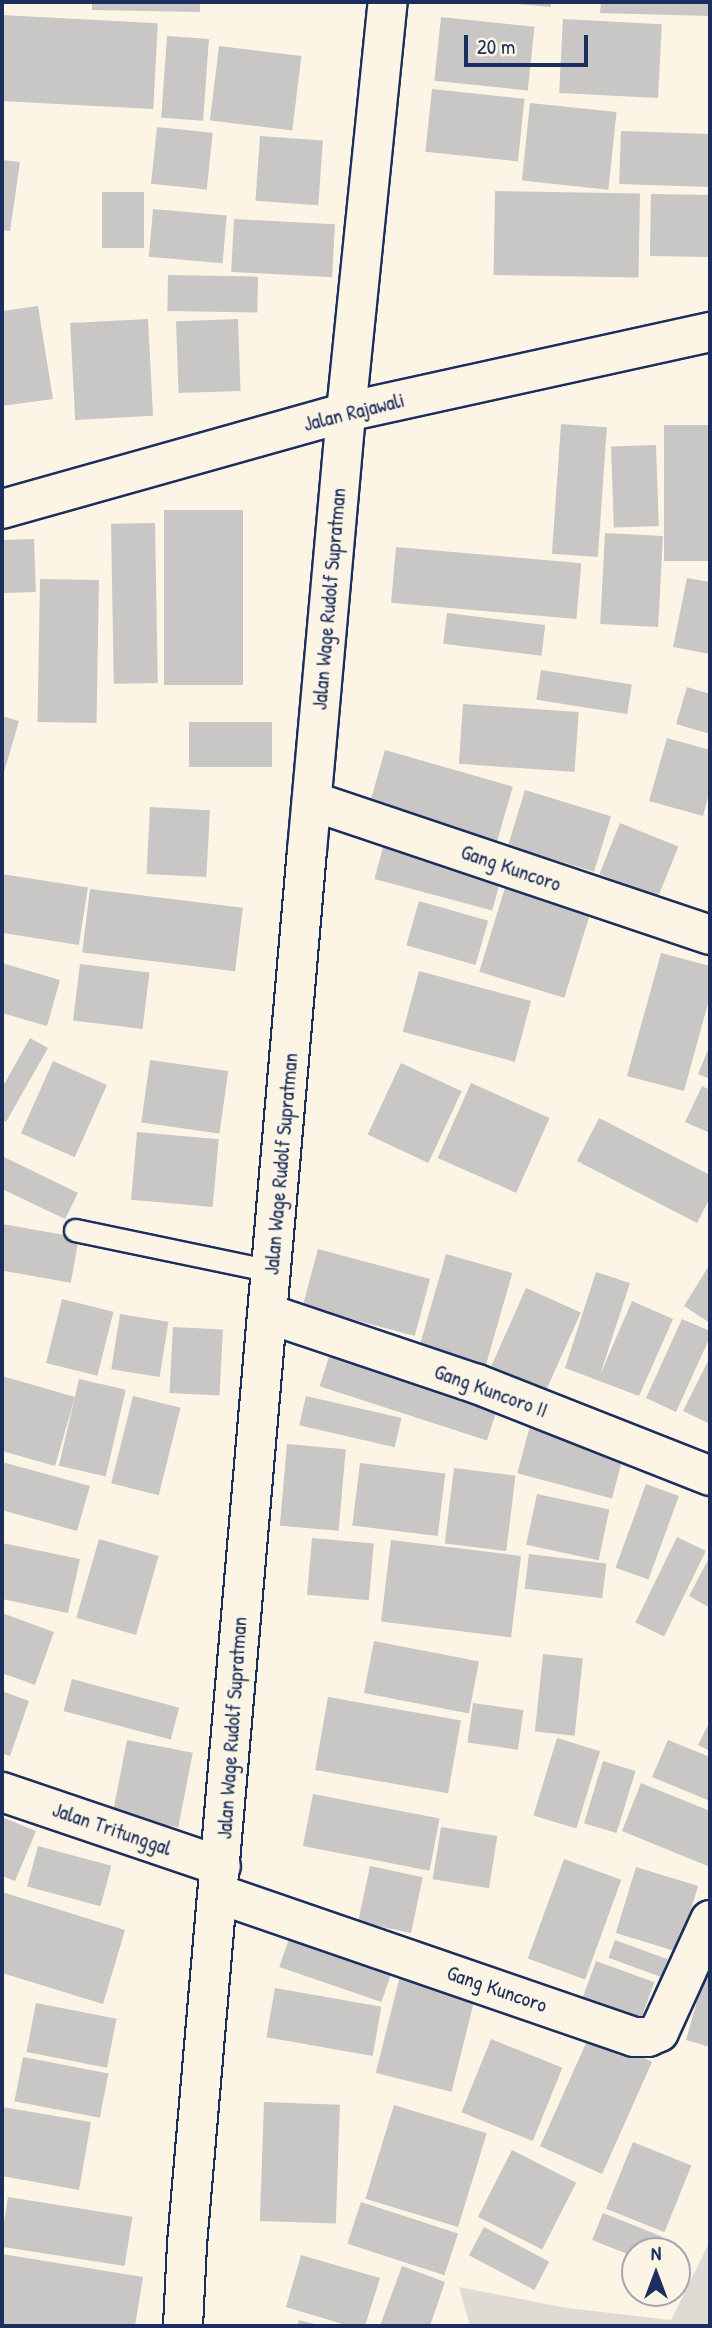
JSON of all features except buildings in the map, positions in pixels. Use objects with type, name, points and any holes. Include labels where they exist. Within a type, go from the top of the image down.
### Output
[{"type":"main road","name":"Jalan Wage Rudolf Supratman","points":[[183,2326],[187,2244],[220,1880],[244,1569],[269,1314],[346,412],[388,2]]},
{"type":"main road","name":"Jalan Rajawali","points":[[2,509],[346,412],[710,332]]},
{"type":"main road","name":"Gang Kuncoro","points":[[312,801],[710,935]]},
{"type":"main road","name":"Gang Kuncoro II","points":[[269,1314],[477,1384],[710,1476]]},
{"type":"main road","name":"Jalan Tritunggal","points":[[2,1792],[220,1880]]},
{"type":"main road","name":"Gang Kuncoro","points":[[220,1880],[634,2036],[648,2037],[659,2032],[710,1920]]},
{"type":"lane","points":[[75,1230],[271,1271]]},
{"type":"shaded area","points":[[710,2241],[710,2326],[470,2326],[459,2287],[567,2308],[671,2320],[677,2307],[691,2307],[691,2279]]}]
